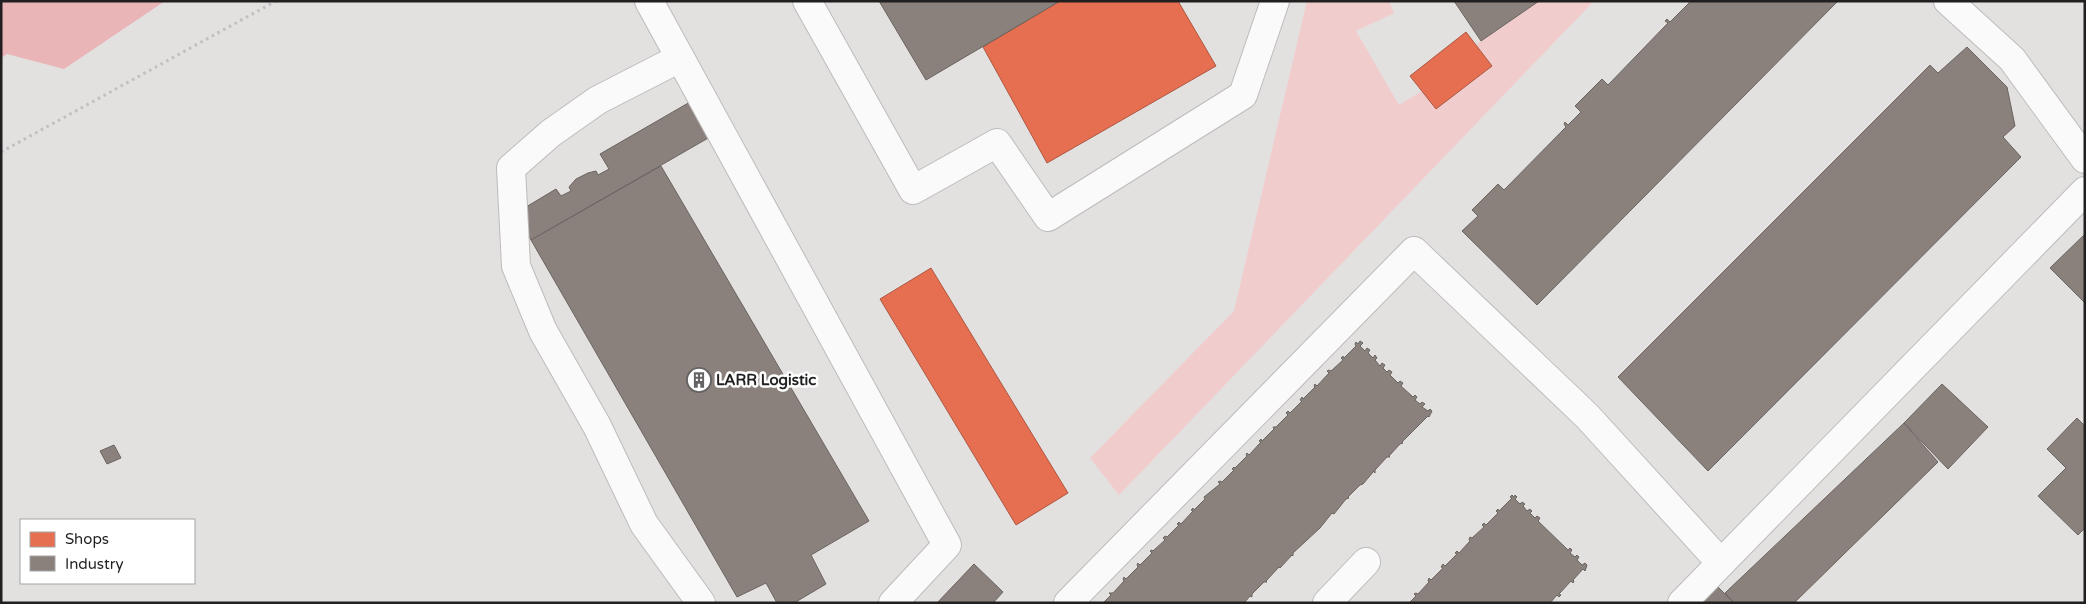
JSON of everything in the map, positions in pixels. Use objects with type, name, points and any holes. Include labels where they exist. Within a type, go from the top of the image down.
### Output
[{"type":"lane","points":[[649,1],[947,545],[893,603]]},
{"type":"lane","points":[[807,1],[913,190],[996,143],[1048,217],[1243,95],[1275,1]]},
{"type":"lane","points":[[1948,1],[2012,58],[2085,159]]},
{"type":"lane","points":[[680,58],[598,100],[551,133],[511,168],[516,266],[543,331],[596,426],[644,524],[701,603]]},
{"type":"lane","points":[[1682,603],[2085,191]]},
{"type":"lane","points":[[1068,603],[1414,252],[1587,416],[1721,563]]},
{"type":"lane","points":[[1327,603],[1366,562]]},
{"type":"path","points":[[1,152],[276,1]]},
{"type":"shaded area","points":[[1,1],[165,1],[64,69],[7,54],[1,58]]},
{"type":"shaded area","points":[[1307,1],[1389,1],[1394,13],[1356,31],[1399,105],[1422,91],[1437,109],[1492,66],[1476,45],[1539,1],[1594,1],[1119,495],[1090,458],[1234,311]]},
{"type":"building: Shops","points":[[1060,1],[1178,1],[1216,66],[1047,163],[983,47]]},
{"type":"building: Shops","points":[[1466,32],[1492,66],[1436,109],[1410,76]]},
{"type":"building: Shops","points":[[931,268],[1068,493],[1016,525],[880,299]]},
{"type":"building: Industry","points":[[879,1],[1060,1],[926,80]]},
{"type":"building: Industry","points":[[1454,1],[1539,1],[1481,41]]},
{"type":"building: Industry","points":[[1691,1],[1838,1],[1537,305],[1462,231],[1478,216],[1472,210],[1498,184],[1504,190],[1566,127],[1565,122],[1568,125],[1581,112],[1575,106],[1602,79],[1608,85],[1668,23],[1665,21],[1667,19],[1670,22]]},
{"type":"building: Industry","points":[[1967,47],[2007,87],[2015,126],[2003,137],[2021,157],[1708,471],[1618,377],[1930,65],[1938,73]]},
{"type":"building: Industry","points":[[690,102],[710,137],[531,240],[516,213],[556,189],[561,196],[571,191],[569,187],[576,179],[588,173],[596,171],[598,175],[609,169],[600,154]]},
{"type":"building: Industry","name":"LARR Logistic","points":[[661,166],[869,521],[811,555],[826,584],[794,603],[777,603],[766,583],[737,597],[531,240]]},
{"type":"building: Industry","points":[[2085,234],[2085,303],[2050,268]]},
{"type":"building: Industry","points":[[1360,341],[1363,343],[1360,346],[1365,351],[1367,348],[1370,350],[1368,353],[1373,358],[1375,355],[1377,358],[1375,360],[1380,366],[1382,363],[1385,365],[1383,368],[1387,372],[1389,370],[1392,372],[1390,375],[1398,383],[1400,381],[1403,383],[1401,386],[1413,397],[1415,395],[1417,397],[1415,400],[1420,404],[1422,402],[1425,404],[1422,407],[1432,411],[1429,417],[1375,470],[1375,473],[1374,471],[1334,514],[1332,513],[1320,528],[1293,553],[1293,556],[1279,567],[1267,582],[1264,582],[1252,594],[1252,597],[1250,596],[1244,603],[1103,603],[1111,595],[1109,593],[1113,593],[1124,581],[1124,577],[1126,579],[1138,567],[1138,563],[1140,565],[1152,553],[1150,551],[1153,551],[1165,540],[1163,538],[1167,537],[1179,525],[1177,524],[1179,522],[1181,524],[1193,511],[1191,510],[1193,508],[1194,510],[1205,499],[1204,497],[1220,484],[1218,482],[1222,482],[1234,470],[1232,469],[1247,456],[1247,453],[1249,455],[1261,442],[1259,441],[1261,439],[1262,441],[1274,429],[1273,427],[1276,427],[1288,415],[1286,413],[1288,411],[1290,413],[1302,401],[1300,400],[1302,397],[1303,399],[1315,387],[1315,384],[1317,386],[1329,373],[1327,371],[1331,371],[1343,360],[1341,358],[1343,356],[1344,358],[1356,346],[1356,342],[1358,344]]},
{"type":"building: Industry","points":[[1942,384],[1988,427],[1948,469],[1904,423]]},
{"type":"building: Industry","points":[[2077,418],[2085,426],[2085,528],[2078,535],[2038,496],[2066,468],[2047,449]]},
{"type":"building: Industry","points":[[1904,423],[1938,462],[1794,603],[1734,603],[1725,593]]},
{"type":"building: Industry","points":[[114,445],[121,458],[107,464],[100,451]]},
{"type":"building: Industry","points":[[1512,495],[1517,497],[1515,499],[1520,504],[1522,502],[1525,504],[1523,506],[1527,511],[1530,509],[1532,511],[1530,513],[1535,518],[1537,516],[1540,518],[1538,521],[1568,550],[1570,548],[1572,550],[1570,553],[1575,557],[1577,555],[1579,557],[1577,560],[1582,565],[1585,563],[1587,565],[1585,571],[1583,569],[1573,580],[1573,583],[1571,581],[1559,594],[1561,595],[1559,597],[1557,595],[1550,603],[1409,603],[1416,596],[1414,594],[1418,594],[1429,582],[1429,578],[1431,580],[1443,568],[1441,567],[1443,564],[1445,566],[1457,554],[1455,553],[1457,551],[1459,553],[1470,541],[1470,537],[1472,538],[1484,527],[1482,525],[1484,523],[1486,525],[1498,513],[1496,511],[1498,509],[1499,511],[1512,498],[1510,497]]},
{"type":"building: Industry","points":[[974,564],[1003,592],[993,603],[937,603]]},
{"type":"building: Industry","points":[[1718,587],[1734,603],[1702,603]]},
{"type":"place","name":"LARR Logistic","points":[[699,380]]}]
